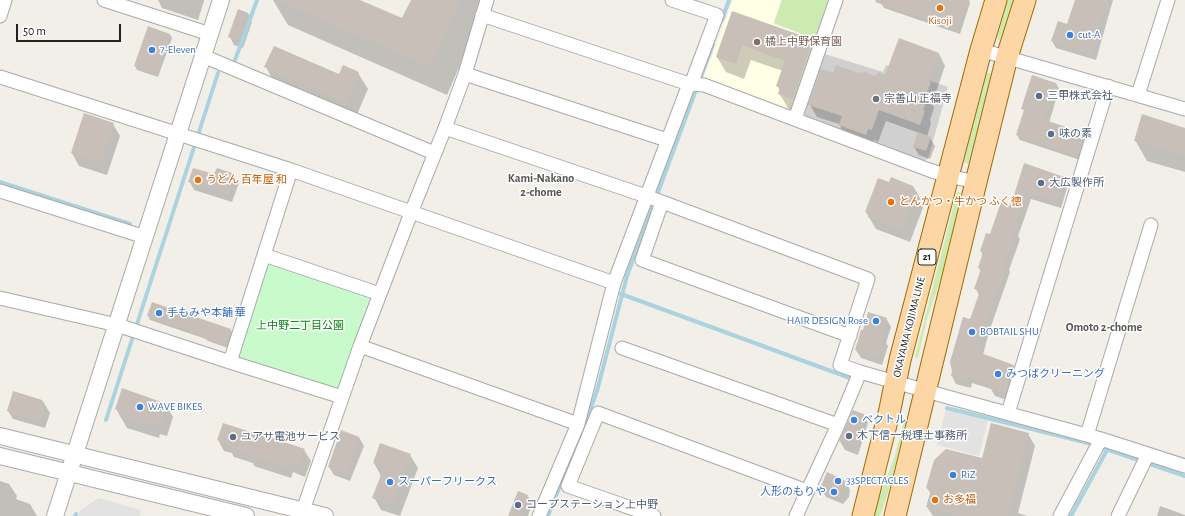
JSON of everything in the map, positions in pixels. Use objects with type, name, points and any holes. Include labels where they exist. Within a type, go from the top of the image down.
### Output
[{"type":"main road","name":"OKAYAMA KOJIMA LINE","points":[[863,516],[948,176],[981,50],[996,0]]},
{"type":"main road","points":[[895,516],[1007,57],[1025,0]]},
{"type":"street","points":[[0,16],[5,0]]},
{"type":"street","points":[[104,0],[210,34]]},
{"type":"street","points":[[55,516],[75,453],[129,329],[145,237],[221,0]]},
{"type":"street","points":[[302,513],[360,346],[465,74],[487,0]]},
{"type":"street","points":[[672,0],[717,15],[693,79],[695,84],[667,140],[642,260],[850,336]]},
{"type":"street","points":[[795,119],[836,0]]},
{"type":"street","points":[[1138,95],[1168,0]]},
{"type":"street","points":[[482,16],[695,84],[795,119],[929,170],[976,182]]},
{"type":"street","points":[[981,50],[1185,109]]},
{"type":"street","points":[[203,56],[434,153]]},
{"type":"street","points":[[465,74],[667,140]]},
{"type":"street","points":[[0,77],[291,170],[614,283]]},
{"type":"street","points":[[1008,413],[1108,86]]},
{"type":"street","points":[[445,128],[654,199],[868,279],[840,365],[860,372],[1086,435],[1099,444],[1145,459],[1185,466]]},
{"type":"street","points":[[230,362],[291,170]]},
{"type":"street","points":[[0,191],[145,237]]},
{"type":"street","points":[[539,516],[578,424],[614,283],[654,199]]},
{"type":"street","points":[[1086,435],[1151,225]]},
{"type":"street","points":[[264,255],[380,294]]},
{"type":"street","points":[[0,298],[129,329],[342,397]]},
{"type":"street","points":[[360,346],[578,424]]},
{"type":"street","points":[[622,348],[838,425]]},
{"type":"street","points":[[796,516],[838,425],[860,372]]},
{"type":"street","points":[[654,516],[568,486],[598,413],[807,491]]},
{"type":"street","points":[[0,436],[75,453],[302,513],[325,516]]},
{"type":"street","points":[[1060,516],[1099,444]]},
{"type":"street","points":[[0,456],[246,516]]},
{"type":"street","points":[[1118,516],[1145,459]]},
{"type":"shaded area","points":[[733,0],[781,0],[773,24],[816,40],[792,106],[786,108],[704,77]]},
{"type":"shaded area","name":"宗善山 正福寺","points":[[825,54],[883,72],[886,65],[948,87],[928,159],[924,161],[806,117],[804,112]]},
{"type":"shaded area","points":[[946,409],[988,420],[979,456],[937,445]]},
{"type":"shaded area","points":[[99,498],[141,510],[140,516],[78,516],[79,511]]},
{"type":"green space","points":[[782,0],[829,0],[815,39],[774,23]]},
{"type":"green space","points":[[1007,0],[1015,0],[1002,39],[999,41],[997,38]]},
{"type":"green space","points":[[987,73],[991,74],[992,76],[970,162],[965,163],[963,160]]},
{"type":"green space","points":[[957,192],[960,192],[961,195],[943,272],[927,319],[918,358],[915,357]]},
{"type":"green space","name":"上中野二丁目公園","points":[[267,261],[372,297],[340,392],[235,359]]},
{"type":"green space","points":[[905,417],[908,418],[887,496],[880,516],[874,516],[876,506],[895,455]]},
{"type":"building","points":[[278,0],[360,0],[402,18],[411,0],[460,0],[430,67]]},
{"type":"building","points":[[876,0],[968,0],[957,30],[875,2]]},
{"type":"building","points":[[1075,0],[1108,0],[1092,54],[1051,41],[1058,21],[1067,24]]},
{"type":"building","points":[[238,9],[248,13],[239,40],[228,37]]},
{"type":"building","points":[[732,11],[803,36],[802,38],[812,41],[793,99],[778,94],[780,87],[776,86],[785,61],[742,45],[736,64],[716,57]]},
{"type":"building","name":"7-Eleven","points":[[148,26],[170,34],[156,74],[134,66]]},
{"type":"building","points":[[899,38],[939,53],[929,81],[931,82],[926,95],[928,96],[923,110],[925,111],[920,125],[879,110],[872,130],[868,129],[866,135],[839,125],[842,116],[808,105],[821,69],[833,73],[836,65],[859,73],[862,73],[863,71],[876,76],[878,72],[885,75]]},
{"type":"building","points":[[274,46],[339,74],[343,65],[359,72],[346,103],[264,67]]},
{"type":"building","points":[[1032,75],[1056,83],[1045,120],[1084,133],[1077,155],[1016,135],[1024,110],[1021,109]]},
{"type":"building","points":[[84,113],[114,123],[100,163],[71,153]]},
{"type":"building","points":[[1142,114],[1185,128],[1185,156],[1134,141]]},
{"type":"building","points":[[918,132],[931,137],[926,151],[913,147]]},
{"type":"building","points":[[1024,163],[1064,177],[1056,201],[1027,191],[1013,230],[1016,231],[1005,263],[1007,264],[985,324],[978,352],[1014,365],[1005,394],[989,388],[991,384],[968,376],[967,381],[951,376],[952,371],[950,362],[963,317],[970,319],[980,291],[974,289],[981,269],[978,268],[983,252],[980,251],[986,233],[990,234],[1001,202],[1011,205]]},
{"type":"building","points":[[193,168],[214,174],[217,168],[235,174],[228,194],[188,182]]},
{"type":"building","points":[[891,177],[913,186],[911,190],[917,192],[903,230],[868,217],[869,213],[865,212],[878,178],[889,182]]},
{"type":"building","points":[[152,302],[231,329],[226,345],[204,338],[205,336],[147,316]]},
{"type":"building","points":[[868,312],[887,318],[877,357],[855,350]]},
{"type":"building","points":[[122,388],[167,404],[160,424],[153,422],[152,426],[119,415],[120,411],[115,409]]},
{"type":"building","points":[[13,391],[42,400],[45,404],[41,421],[7,411]]},
{"type":"building","points":[[853,410],[864,414],[854,447],[839,441]]},
{"type":"building","points":[[223,423],[305,449],[299,466],[287,462],[285,468],[227,446],[228,443],[217,440]]},
{"type":"building","points":[[991,423],[1029,433],[1008,516],[961,516],[926,507],[931,490],[926,488],[934,460],[946,449],[982,458]]},
{"type":"building","points":[[341,430],[359,437],[346,474],[328,467]]},
{"type":"building","points":[[380,443],[411,454],[392,505],[372,498],[384,467],[373,463]]},
{"type":"building","points":[[827,472],[846,481],[845,488],[838,496],[820,488]]},
{"type":"building","name":"コープステーション上中野","points":[[518,491],[528,495],[521,516],[508,516]]},
{"type":"waterway","points":[[235,60],[257,0]]},
{"type":"waterway","points":[[722,20],[729,0]]},
{"type":"waterway","points":[[583,429],[597,391],[627,276],[713,44]]},
{"type":"waterway","points":[[106,420],[218,73]]},
{"type":"waterway","points":[[0,182],[130,224]]},
{"type":"waterway","points":[[621,294],[850,378]]},
{"type":"waterway","points":[[947,408],[1088,443],[1185,476]]},
{"type":"waterway","points":[[548,516],[580,435]]},
{"type":"waterway","points":[[1071,516],[1107,450]]},
{"type":"place","name":"Kisoji","points":[[940,8]]},
{"type":"place","name":"cut-A","points":[[1070,35]]},
{"type":"place","name":"橘上中野保育園","points":[[757,42]]},
{"type":"place","name":"7-Eleven","points":[[152,50]]},
{"type":"place","name":"三甲株式会社","points":[[1039,96]]},
{"type":"place","name":"宗善山 正福寺","points":[[876,99]]},
{"type":"place","name":"味の素","points":[[1051,134]]},
{"type":"place","name":"うどん 百年屋 和","points":[[198,180]]},
{"type":"place","name":"大広製作所","points":[[1041,183]]},
{"type":"place","name":"とんかつ・牛かつ ふく徳","points":[[891,202]]},
{"type":"place","name":"手もみや本舗 華","points":[[159,313]]},
{"type":"place","name":"HAIR DESIGN Rose","points":[[876,321]]},
{"type":"place","name":"BOBTAIL SHU","points":[[972,332]]},
{"type":"place","name":"みつばクリーニング","points":[[998,374]]},
{"type":"place","name":"WAVE BIKES","points":[[140,407]]},
{"type":"place","name":"ベクトル","points":[[854,420]]},
{"type":"place","name":"木下信一税理士事務所","points":[[849,436]]},
{"type":"place","name":"ユアサ電池サービス","points":[[233,437]]},
{"type":"place","name":"RiZ","points":[[953,475]]},
{"type":"place","name":"33SPECTACLES","points":[[838,481]]},
{"type":"place","name":"スーパーフリークス","points":[[390,482]]},
{"type":"place","name":"人形のもりや","points":[[834,492]]},
{"type":"place","name":"お多福","points":[[935,500]]},
{"type":"place","name":"コープステーション上中野","points":[[518,505]]},
{"type":"district","name":"Kami-Nakano 2-chome","points":[[541,185]]},
{"type":"district","name":"Omoto 2-chome","points":[[1104,327]]}]
